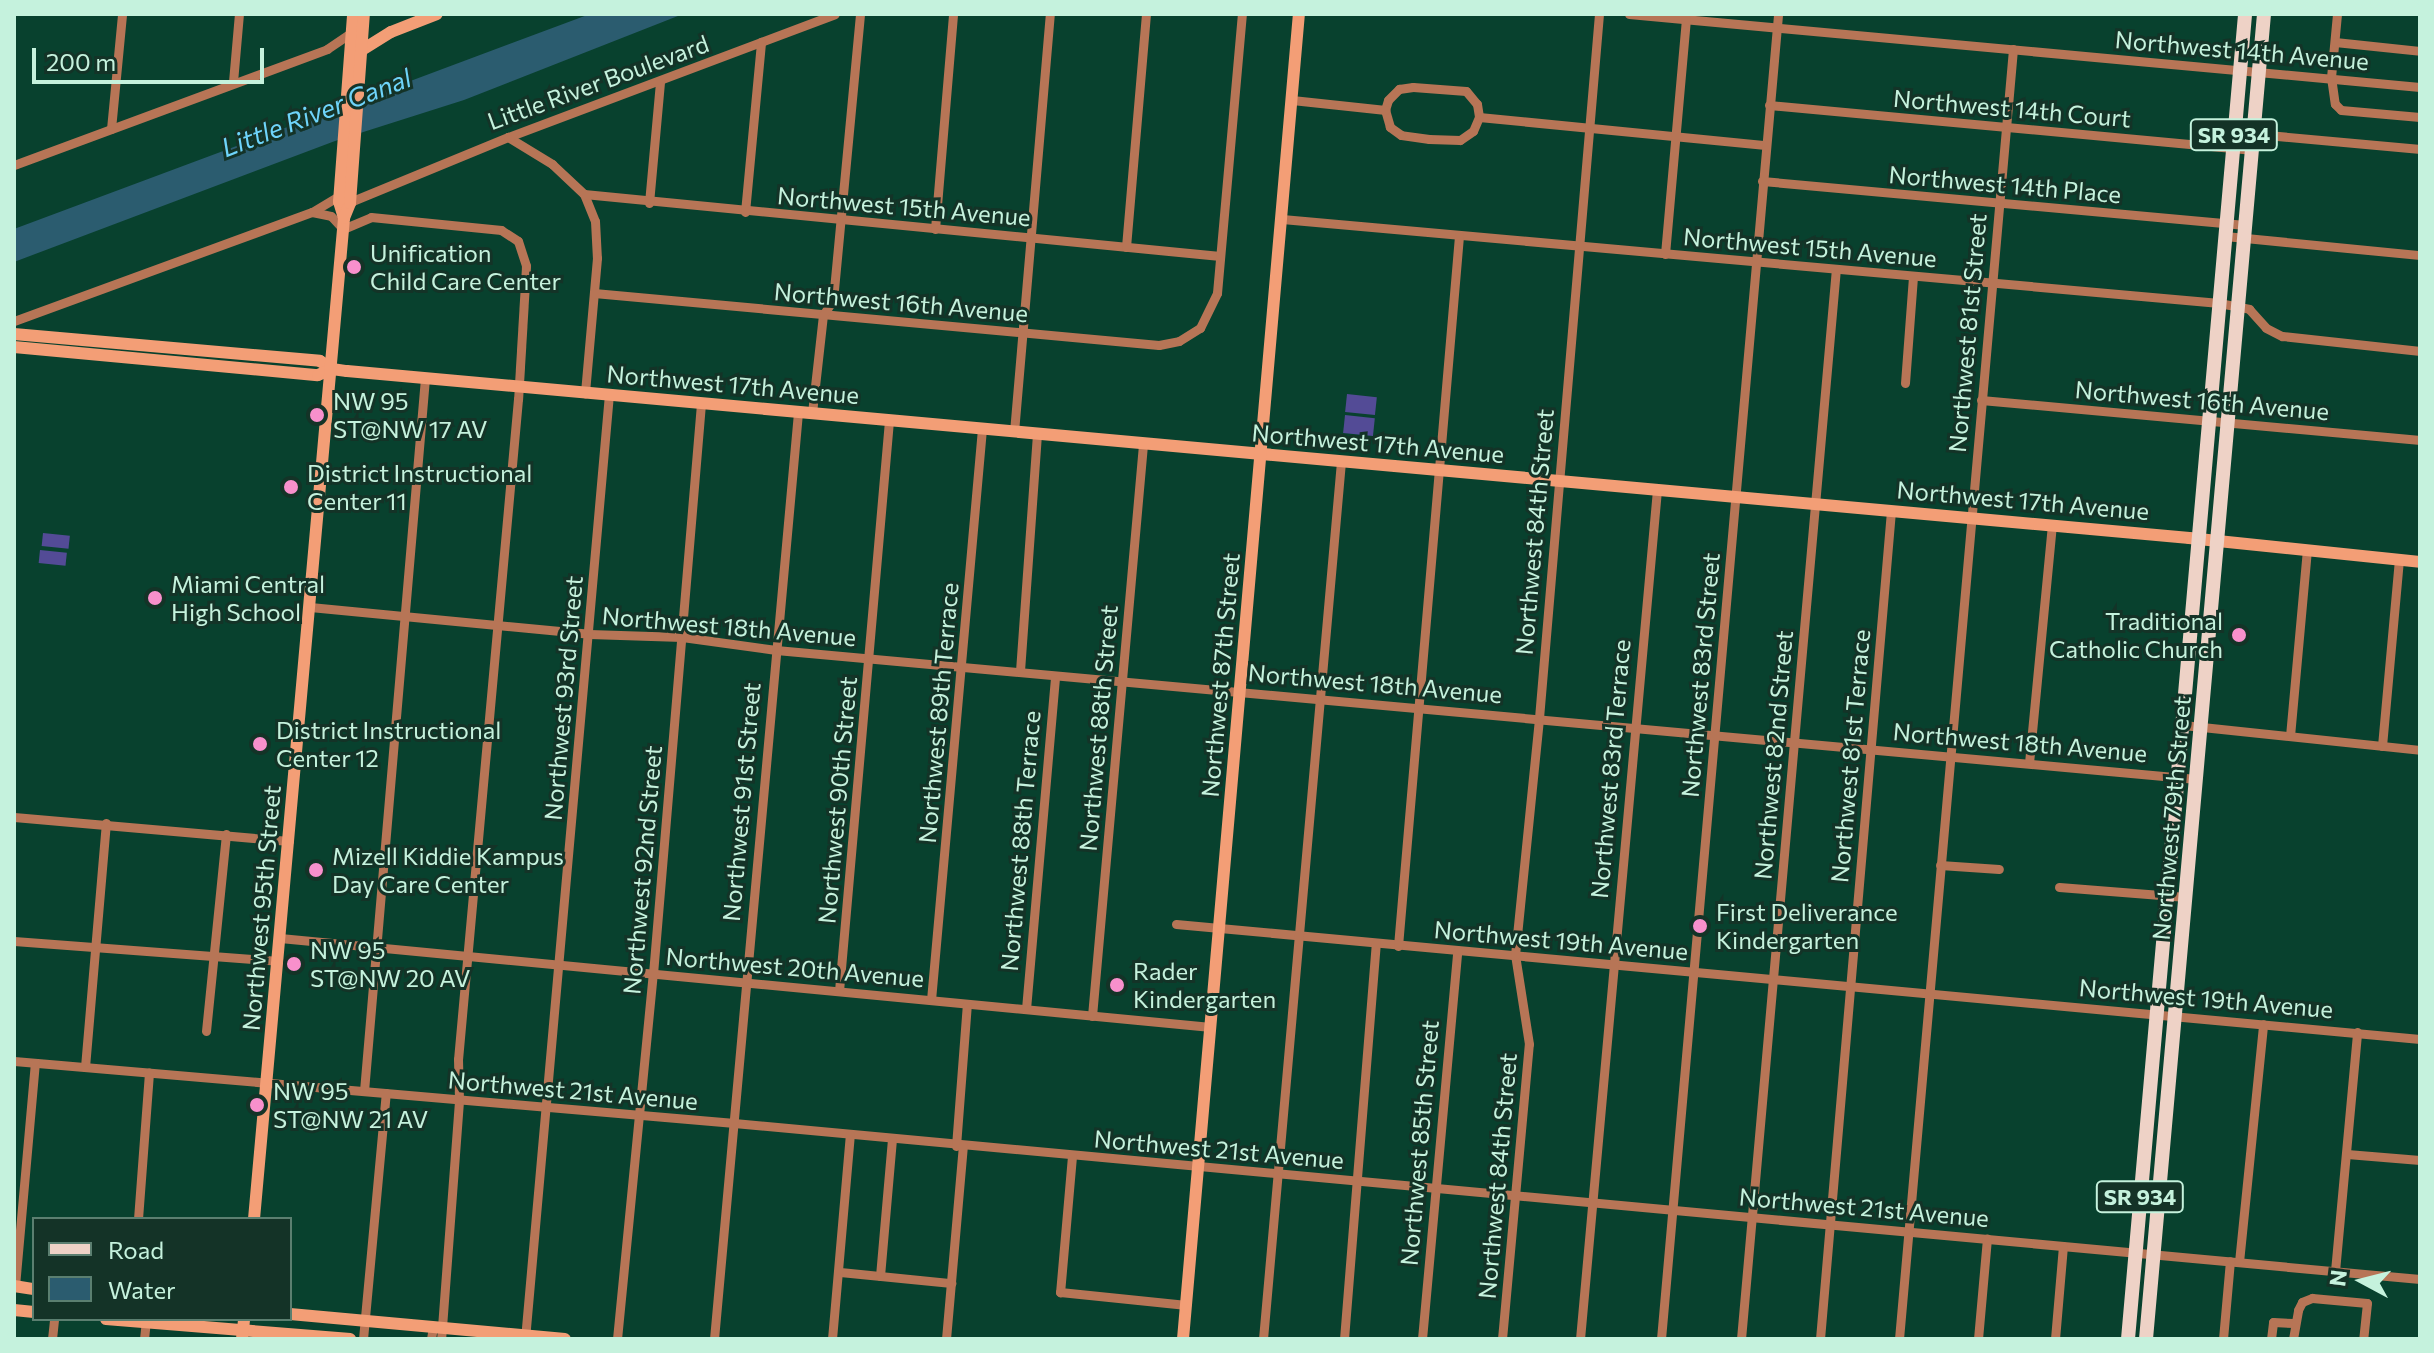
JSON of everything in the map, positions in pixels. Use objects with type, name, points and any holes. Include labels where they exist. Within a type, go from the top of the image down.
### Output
[{"type":"main road","name":"Northwest 95th Street","points":[[347,200],[353,14]]},
{"type":"main road","points":[[362,50],[391,32],[437,14]]},
{"type":"main road","name":"Northwest 87th Street","points":[[1183,1339],[1299,14]]},
{"type":"main road","name":"Northwest 79th Street","points":[[2128,1339],[2245,14]]},
{"type":"main road","name":"Northwest 79th Street","points":[[2146,1339],[2264,14]]},
{"type":"main road","name":"Northwest 95th Street","points":[[352,99],[362,50],[364,19]]},
{"type":"main road","points":[[364,19],[374,30],[391,32]]},
{"type":"main road","name":"Northwest 95th Street","points":[[254,1217],[343,223],[352,175],[349,140]]},
{"type":"main road","name":"Northwest 17th Avenue","points":[[14,334],[115,357],[318,375],[332,369]]},
{"type":"main road","name":"Northwest 17th Avenue","points":[[14,347],[56,344],[149,347],[320,361],[332,369],[519,387],[2199,538],[2420,562]]},
{"type":"main road","points":[[115,357],[120,350],[149,347]]},
{"type":"main road","points":[[169,348],[175,362]]},
{"type":"main road","points":[[2147,1120],[2166,1122]]},
{"type":"main road","points":[[292,1314],[365,1321],[437,1333],[565,1339]]},
{"type":"main road","points":[[146,1321],[350,1339]]},
{"type":"street","points":[[111,129],[122,14]]},
{"type":"street","points":[[233,82],[239,14]]},
{"type":"street","name":"Little River Boulevard","points":[[14,321],[347,200],[835,14]]},
{"type":"street","points":[[812,413],[823,315],[833,300],[860,14]]},
{"type":"street","points":[[935,229],[953,14]]},
{"type":"street","points":[[1014,432],[1050,14]]},
{"type":"street","points":[[1126,247],[1146,14]]},
{"type":"street","points":[[1220,256],[1242,14]]},
{"type":"street","name":"Northwest 84th Street","points":[[1502,1339],[1529,1044],[1515,955],[1539,718],[1599,14]]},
{"type":"street","name":"Northwest 14th Avenue","points":[[1629,14],[2420,87]]},
{"type":"street","name":"Northwest 83rd Street","points":[[1661,1339],[1717,735],[1778,14]]},
{"type":"street","points":[[2337,14],[2331,77],[2335,104],[2341,110],[2420,117]]},
{"type":"street","points":[[1665,254],[1686,19]]},
{"type":"street","points":[[14,165],[327,49],[351,33]]},
{"type":"street","points":[[745,212],[761,42]]},
{"type":"street","points":[[2335,42],[2420,51]]},
{"type":"street","points":[[327,49],[350,58]]},
{"type":"street","name":"Northwest 81st Street","points":[[1899,1339],[2013,49]]},
{"type":"street","points":[[649,203],[660,82]]},
{"type":"street","points":[[1413,87],[1466,91],[1477,104],[1479,117],[1473,131],[1460,140],[1401,135],[1390,127],[1385,110],[1388,100],[1399,89],[1413,87]]},
{"type":"street","points":[[1292,100],[1385,110]]},
{"type":"street","name":"Northwest 14th Court","points":[[1769,105],[2251,150]]},
{"type":"street","points":[[1479,117],[1766,145]]},
{"type":"street","points":[[2234,132],[2420,149]]},
{"type":"street","points":[[508,137],[552,164],[584,194],[595,221],[594,293],[585,393]]},
{"type":"street","points":[[352,175],[364,187],[376,188]]},
{"type":"street","name":"Northwest 14th Place","points":[[1762,181],[1999,204],[2420,255]]},
{"type":"street","name":"Northwest 15th Avenue","points":[[584,194],[649,203],[1220,256]]},
{"type":"street","points":[[347,200],[371,217]]},
{"type":"street","points":[[312,212],[343,223],[371,217],[489,227],[510,233],[518,241],[526,266],[519,387],[458,1059],[459,1101],[437,1333]]},
{"type":"street","name":"Northwest 15th Avenue","points":[[1282,219],[2219,303],[2249,309],[2266,328],[2282,336],[2420,351]]},
{"type":"street","points":[[1398,946],[1416,708],[1459,236]]},
{"type":"street","name":"Northwest 16th Avenue","points":[[594,293],[1159,345],[1179,341],[1200,328],[1217,293],[1220,256]]},
{"type":"street","name":"Northwest 82nd Street","points":[[1741,1339],[1836,269]]},
{"type":"street","points":[[1905,383],[1913,276]]},
{"type":"street","points":[[364,1091],[425,378]]},
{"type":"street","name":"Northwest 93rd Street","points":[[531,1337],[546,1108],[609,395]]},
{"type":"street","name":"Northwest 16th Avenue","points":[[1981,400],[2420,440]]},
{"type":"street","name":"Northwest 92nd Street","points":[[617,1339],[653,974],[701,403]]},
{"type":"street","name":"Northwest 91st Street","points":[[714,1339],[798,412]]},
{"type":"street","name":"Northwest 90th Street","points":[[839,991],[889,421]]},
{"type":"street","name":"Northwest 89th Terrace","points":[[931,1000],[982,429]]},
{"type":"street","points":[[1020,671],[1037,434]]},
{"type":"street","name":"Northwest 88th Street","points":[[1092,1016],[1143,444]]},
{"type":"street","points":[[1263,1339],[1341,462]]},
{"type":"street","name":"Northwest 83rd Terrace","points":[[1580,1339],[1633,727],[1657,489]]},
{"type":"street","name":"Northwest 81st Terrace","points":[[1820,1339],[1891,510]]},
{"type":"street","points":[[2029,763],[2052,525]]},
{"type":"street","points":[[2290,736],[2307,550]]},
{"type":"street","points":[[2382,746],[2399,559]]},
{"type":"street","name":"Northwest 18th Avenue","points":[[310,607],[589,634],[682,637],[776,650],[2196,779]]},
{"type":"street","name":"Northwest 88th Terrace","points":[[1026,1009],[1055,676]]},
{"type":"street","points":[[2183,725],[2420,750]]},
{"type":"street","points":[[14,817],[289,841]]},
{"type":"street","points":[[85,1067],[106,823]]},
{"type":"street","points":[[206,1031],[226,834]]},
{"type":"street","points":[[1940,865],[1999,869]]},
{"type":"street","points":[[2059,887],[2186,897]]},
{"type":"street","name":"Northwest 19th Avenue","points":[[1176,924],[2420,1039]]},
{"type":"street","name":"Northwest 20th Avenue","points":[[280,938],[1211,1027]]},
{"type":"street","points":[[14,941],[278,961]]},
{"type":"street","points":[[1344,1339],[1376,943]]},
{"type":"street","name":"Northwest 85th Street","points":[[1422,1339],[1457,951]]},
{"type":"street","points":[[946,1339],[967,1004]]},
{"type":"street","points":[[2223,1339],[2263,1024]]},
{"type":"street","points":[[2335,1271],[2357,1032]]},
{"type":"street","name":"Northwest 21st Avenue","points":[[14,1061],[734,1123],[2420,1279]]},
{"type":"street","points":[[14,1286],[35,1063]]},
{"type":"street","points":[[138,1217],[149,1072]]},
{"type":"street","points":[[363,1339],[386,1093]]},
{"type":"street","points":[[832,1339],[850,1135]]},
{"type":"street","points":[[880,1276],[892,1140]]},
{"type":"street","points":[[2347,1154],[2420,1160]]},
{"type":"street","points":[[1072,1156],[1060,1292],[1186,1305]]},
{"type":"street","points":[[1978,1339],[1987,1238]]},
{"type":"street","points":[[2055,1339],[2063,1246]]},
{"type":"street","points":[[840,1272],[951,1283]]},
{"type":"street","points":[[2293,1339],[2294,1323],[2302,1302],[2312,1298],[2367,1303],[2363,1339]]},
{"type":"street","points":[[339,1338],[341,1318]]},
{"type":"street","points":[[144,1339],[146,1321]]},
{"type":"street","points":[[2271,1339],[2273,1322],[2294,1323]]},
{"type":"shaded area","points":[[1347,394],[1377,397],[1375,415],[1345,412]]},
{"type":"shaded area","points":[[1345,415],[1375,418],[1373,436],[1343,433]]},
{"type":"shaded area","points":[[43,533],[70,536],[68,549],[42,546]]},
{"type":"shaded area","points":[[40,550],[67,553],[65,566],[39,563]]},
{"type":"water","points":[[590,14],[683,14],[464,100],[335,141],[14,262],[14,229]]},
{"type":"place","name":"Unification Child Care Center","points":[[354,267]]},
{"type":"place","name":"NW 95 ST@NW 17 AV","points":[[317,415]]},
{"type":"place","name":"District Instructional Center 11","points":[[291,487]]},
{"type":"place","name":"Miami Central High School","points":[[155,598]]},
{"type":"place","name":"Traditional Catholic Church","points":[[2239,635]]},
{"type":"place","name":"District Instructional Center 12","points":[[260,744]]},
{"type":"place","name":"Mizell Kiddie Kampus Day Care Center","points":[[316,870]]},
{"type":"place","name":"First Deliverance Kindergarten","points":[[1700,926]]},
{"type":"place","name":"NW 95 ST@NW 20 AV","points":[[294,964]]},
{"type":"place","name":"Rader Kindergarten","points":[[1117,985]]},
{"type":"place","name":"NW 95 ST@NW 21 AV","points":[[257,1105]]},
{"type":"water label","name":"Little River Canal","points":[[316,112]]}]
